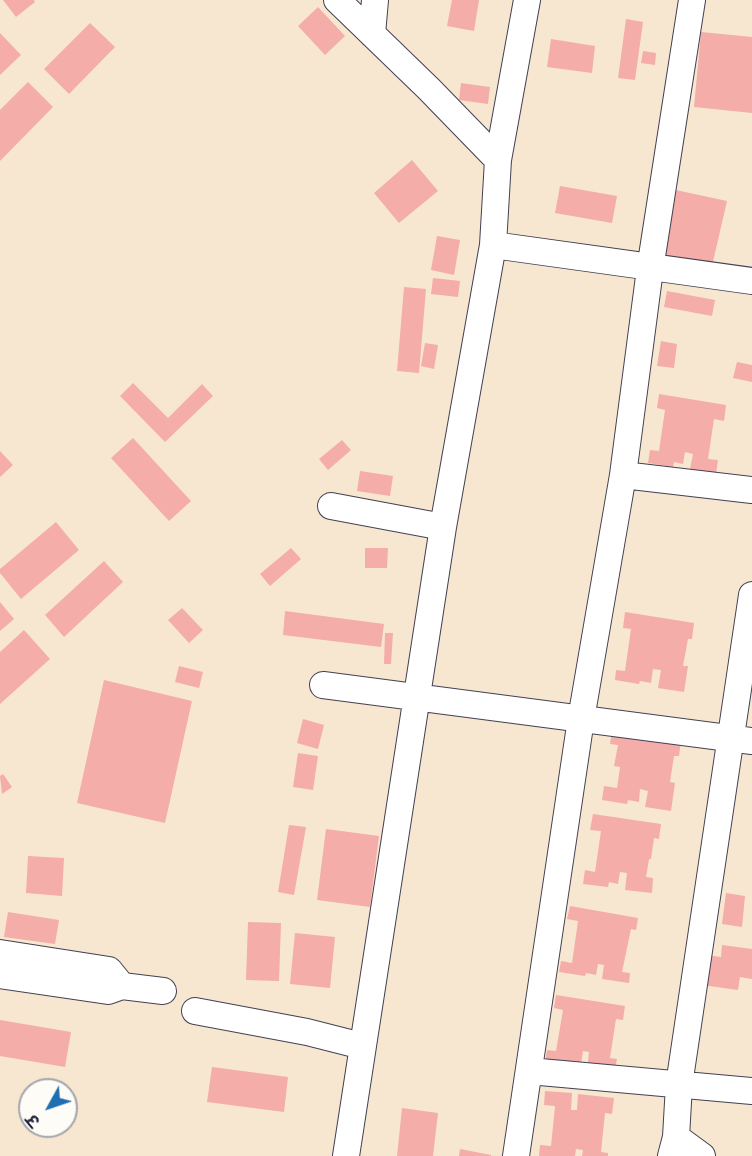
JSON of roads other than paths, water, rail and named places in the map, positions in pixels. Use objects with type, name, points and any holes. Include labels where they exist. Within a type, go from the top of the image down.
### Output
[{"type":"street","points":[[337,0],[498,160]]},
{"type":"street","points":[[372,34],[375,0]]},
{"type":"street","points":[[346,1156],[443,527],[493,245],[498,160],[527,0]]},
{"type":"street","points":[[516,1156],[581,719],[622,475],[650,268],[692,0]]},
{"type":"street","points":[[493,245],[752,281]]},
{"type":"street","points":[[622,475],[752,490]]},
{"type":"street","points":[[331,506],[443,527]]},
{"type":"street","points":[[702,1156],[673,1147],[679,1085],[741,739],[752,595]]},
{"type":"street","points":[[323,685],[741,739]]},
{"type":"street","points":[[0,953],[109,970],[122,986]]},
{"type":"street","points":[[0,975],[108,991],[122,986],[163,991]]},
{"type":"street","points":[[195,1011],[307,1032],[362,1046]]},
{"type":"street","points":[[529,1071],[752,1090]]}]
